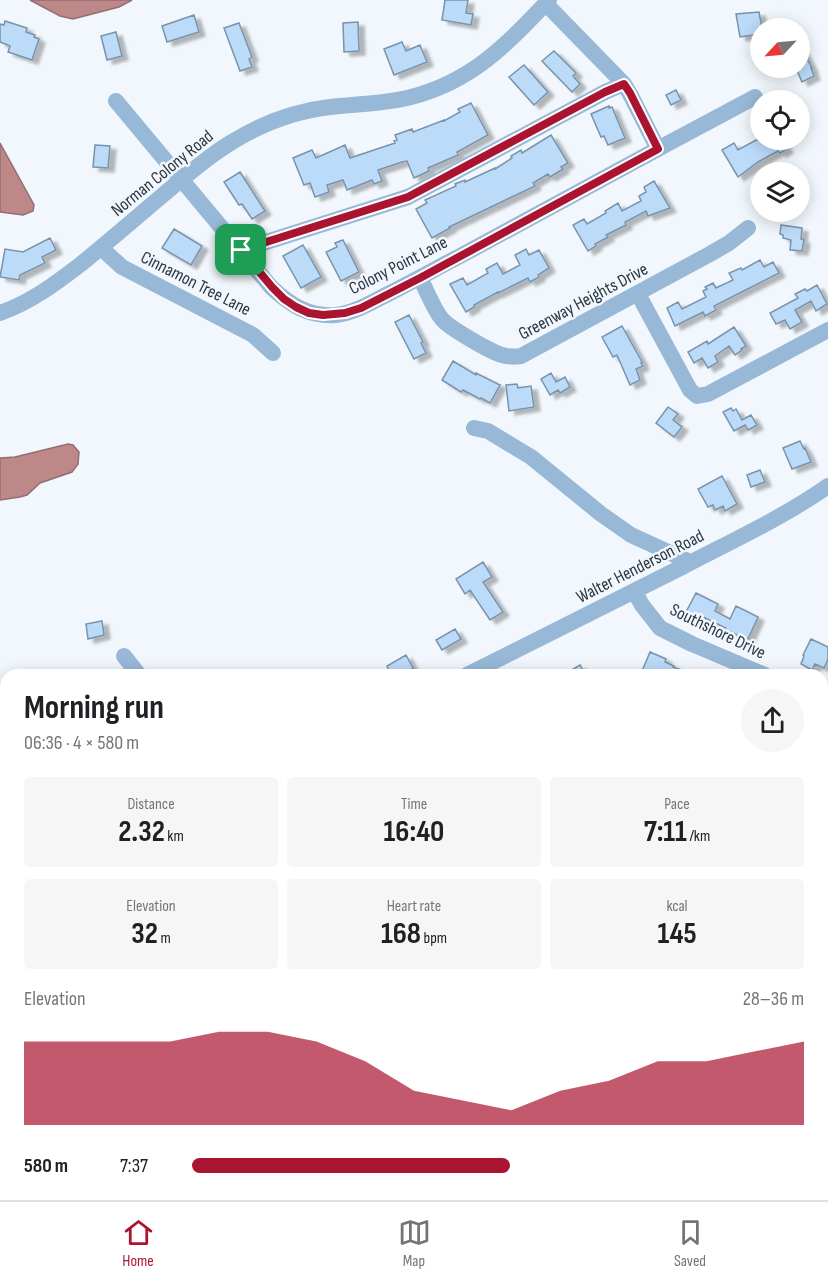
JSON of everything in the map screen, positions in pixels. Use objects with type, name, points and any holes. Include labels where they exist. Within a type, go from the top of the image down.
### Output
[{"type":"street","points":[[548,2],[624,84],[658,149]]},
{"type":"street","name":"Norman Colony Road","points":[[0,313],[37,297],[60,280],[182,179],[232,141],[258,128],[305,111],[390,101],[436,89],[463,76],[498,51],[548,2]]},
{"type":"street","points":[[241,250],[408,197],[624,84]]},
{"type":"street","name":"Colony Point Lane","points":[[116,101],[260,274],[284,299],[309,313],[323,315],[345,313],[361,308],[750,100]]},
{"type":"street","name":"Greenway Heights Drive","points":[[420,278],[441,319],[448,325],[502,355],[521,356],[729,243],[748,228]]},
{"type":"street","name":"Cinnamon Tree Lane","points":[[101,248],[122,267],[254,335],[273,353]]},
{"type":"street","points":[[638,294],[690,390],[697,396],[708,394],[828,330]]},
{"type":"street","points":[[474,428],[488,431],[531,457],[601,514],[631,534],[690,562]]},
{"type":"street","name":"Walter Henderson Road","points":[[479,669],[690,562],[793,508],[828,486]]},
{"type":"street","name":"Southshore Drive","points":[[634,591],[660,628],[751,669]]},
{"type":"street","points":[[124,656],[134,669]]},
{"type":"shaded area","points":[[30,0],[132,0],[119,7],[73,19],[60,16]]},
{"type":"shaded area","points":[[0,143],[34,205],[33,211],[23,215],[0,212]]},
{"type":"shaded area","points":[[68,444],[73,445],[79,452],[78,464],[72,472],[40,483],[27,495],[0,500],[0,458],[15,457]]},
{"type":"building","points":[[445,0],[468,0],[466,13],[473,14],[471,25],[442,20]]},
{"type":"building","points":[[759,12],[760,18],[750,18],[750,36],[740,37],[736,14]]},
{"type":"building","points":[[194,15],[199,32],[167,42],[162,26]]},
{"type":"building","points":[[5,21],[27,28],[26,32],[39,39],[32,60],[8,52],[10,46],[0,42],[0,24],[4,25]]},
{"type":"building","points":[[358,22],[359,51],[344,52],[343,23]]},
{"type":"building","points":[[239,23],[252,57],[249,59],[252,67],[240,71],[224,28]]},
{"type":"building","points":[[116,32],[122,56],[107,60],[101,36]]},
{"type":"building","points":[[402,42],[406,51],[420,45],[427,62],[394,75],[384,49]]},
{"type":"building","points":[[554,51],[576,73],[573,76],[580,84],[572,92],[542,61]]},
{"type":"building","points":[[810,64],[812,68],[814,76],[810,78]]},
{"type":"building","points":[[524,65],[548,92],[534,105],[509,77]]},
{"type":"building","points":[[676,90],[681,100],[671,105],[666,95]]},
{"type":"building","points":[[471,103],[488,135],[457,152],[458,155],[428,168],[429,171],[414,178],[407,161],[378,170],[382,181],[374,184],[372,180],[347,190],[343,180],[327,185],[329,192],[315,197],[310,183],[304,185],[293,158],[312,150],[316,158],[345,145],[350,158],[395,143],[394,141],[397,140],[395,135],[412,129],[413,132],[444,121],[460,112],[458,109]]},
{"type":"building","points":[[609,106],[609,108],[612,107],[625,138],[608,145],[604,136],[601,137],[591,114]]},
{"type":"building","points":[[551,135],[568,163],[561,167],[563,169],[550,177],[548,174],[533,183],[535,186],[449,227],[432,238],[416,209],[427,203],[425,200],[456,186],[455,184],[495,169],[512,158],[511,156],[521,150],[522,153]]},
{"type":"building","points":[[734,143],[738,150],[750,143],[750,150],[785,150],[780,153],[778,151],[758,162],[750,162],[750,168],[738,177],[722,150]]},
{"type":"building","points":[[95,145],[110,146],[108,168],[93,167]]},
{"type":"building","points":[[240,172],[265,211],[252,219],[242,204],[239,205],[224,182]]},
{"type":"building","points":[[654,181],[670,208],[648,216],[646,211],[625,222],[626,225],[606,235],[608,237],[588,251],[573,225],[584,219],[587,224],[618,203],[622,211],[641,201],[639,196],[646,192],[644,187]]},
{"type":"building","points":[[781,225],[802,228],[801,239],[804,240],[802,251],[790,250],[791,240],[783,238],[780,234]]},
{"type":"building","points":[[174,229],[202,246],[191,265],[162,248]]},
{"type":"building","points":[[50,238],[56,250],[42,257],[45,263],[20,275],[19,280],[0,277],[5,249],[23,252]]},
{"type":"building","points":[[343,240],[359,272],[341,281],[326,252],[337,247],[335,243]]},
{"type":"building","points":[[303,245],[321,277],[301,288],[283,256]]},
{"type":"building","points":[[526,249],[529,255],[539,250],[549,268],[530,282],[528,278],[498,292],[466,312],[450,284],[463,278],[467,285],[488,273],[486,269],[497,263],[503,274],[520,265],[515,255]]},
{"type":"building","points":[[760,260],[764,267],[773,262],[779,273],[714,306],[716,310],[705,316],[703,312],[675,326],[667,308],[678,302],[682,309],[706,297],[703,291],[707,289],[705,287],[713,283],[716,288],[733,280],[729,273],[741,268],[742,270]]},
{"type":"building","points":[[817,285],[827,304],[816,311],[811,301],[795,310],[802,322],[790,329],[785,320],[776,324],[770,313],[798,298],[795,294]]},
{"type":"building","points":[[409,315],[426,353],[414,359],[395,322]]},
{"type":"building","points":[[622,326],[643,366],[636,369],[640,380],[630,385],[617,355],[613,357],[602,337]]},
{"type":"building","points":[[734,327],[746,346],[742,350],[735,355],[729,346],[715,356],[718,362],[708,368],[702,358],[694,363],[688,352],[707,341],[708,344]]},
{"type":"building","points":[[453,361],[476,375],[476,373],[500,385],[490,403],[463,390],[461,392],[442,380]]},
{"type":"building","points":[[551,373],[556,382],[565,377],[570,387],[560,393],[558,390],[550,395],[541,379]]},
{"type":"building","points":[[517,384],[518,388],[531,386],[534,407],[509,411],[506,385]]},
{"type":"building","points":[[668,407],[678,414],[673,420],[682,427],[674,437],[656,423]]},
{"type":"building","points":[[731,408],[733,411],[736,409],[742,420],[751,415],[757,425],[748,430],[745,425],[734,431],[723,412]]},
{"type":"building","points":[[800,441],[811,462],[792,469],[783,448]]},
{"type":"building","points":[[760,470],[765,482],[751,487],[747,475]]},
{"type":"building","points":[[722,476],[737,504],[725,511],[723,506],[715,510],[713,505],[708,507],[698,489]]},
{"type":"building","points":[[483,562],[492,577],[483,582],[503,612],[490,620],[470,590],[465,594],[456,579]]},
{"type":"building","points":[[696,593],[718,604],[715,611],[730,619],[736,606],[758,617],[748,639],[725,630],[726,628],[701,616],[699,620],[685,614]]},
{"type":"building","points":[[102,621],[104,635],[88,639],[86,624]]},
{"type":"building","points":[[455,629],[461,639],[442,650],[436,640]]},
{"type":"building","points":[[811,639],[828,647],[828,659],[824,668],[815,664],[810,669],[801,664]]},
{"type":"building","points":[[650,652],[666,659],[665,662],[678,669],[643,669]]},
{"type":"building","points":[[406,655],[413,668],[388,669],[387,666]]},
{"type":"route","points":[[624,84],[658,149],[420,278],[361,308],[345,313],[323,315],[309,313],[296,307],[272,287],[241,250],[408,197],[624,84]]}]
